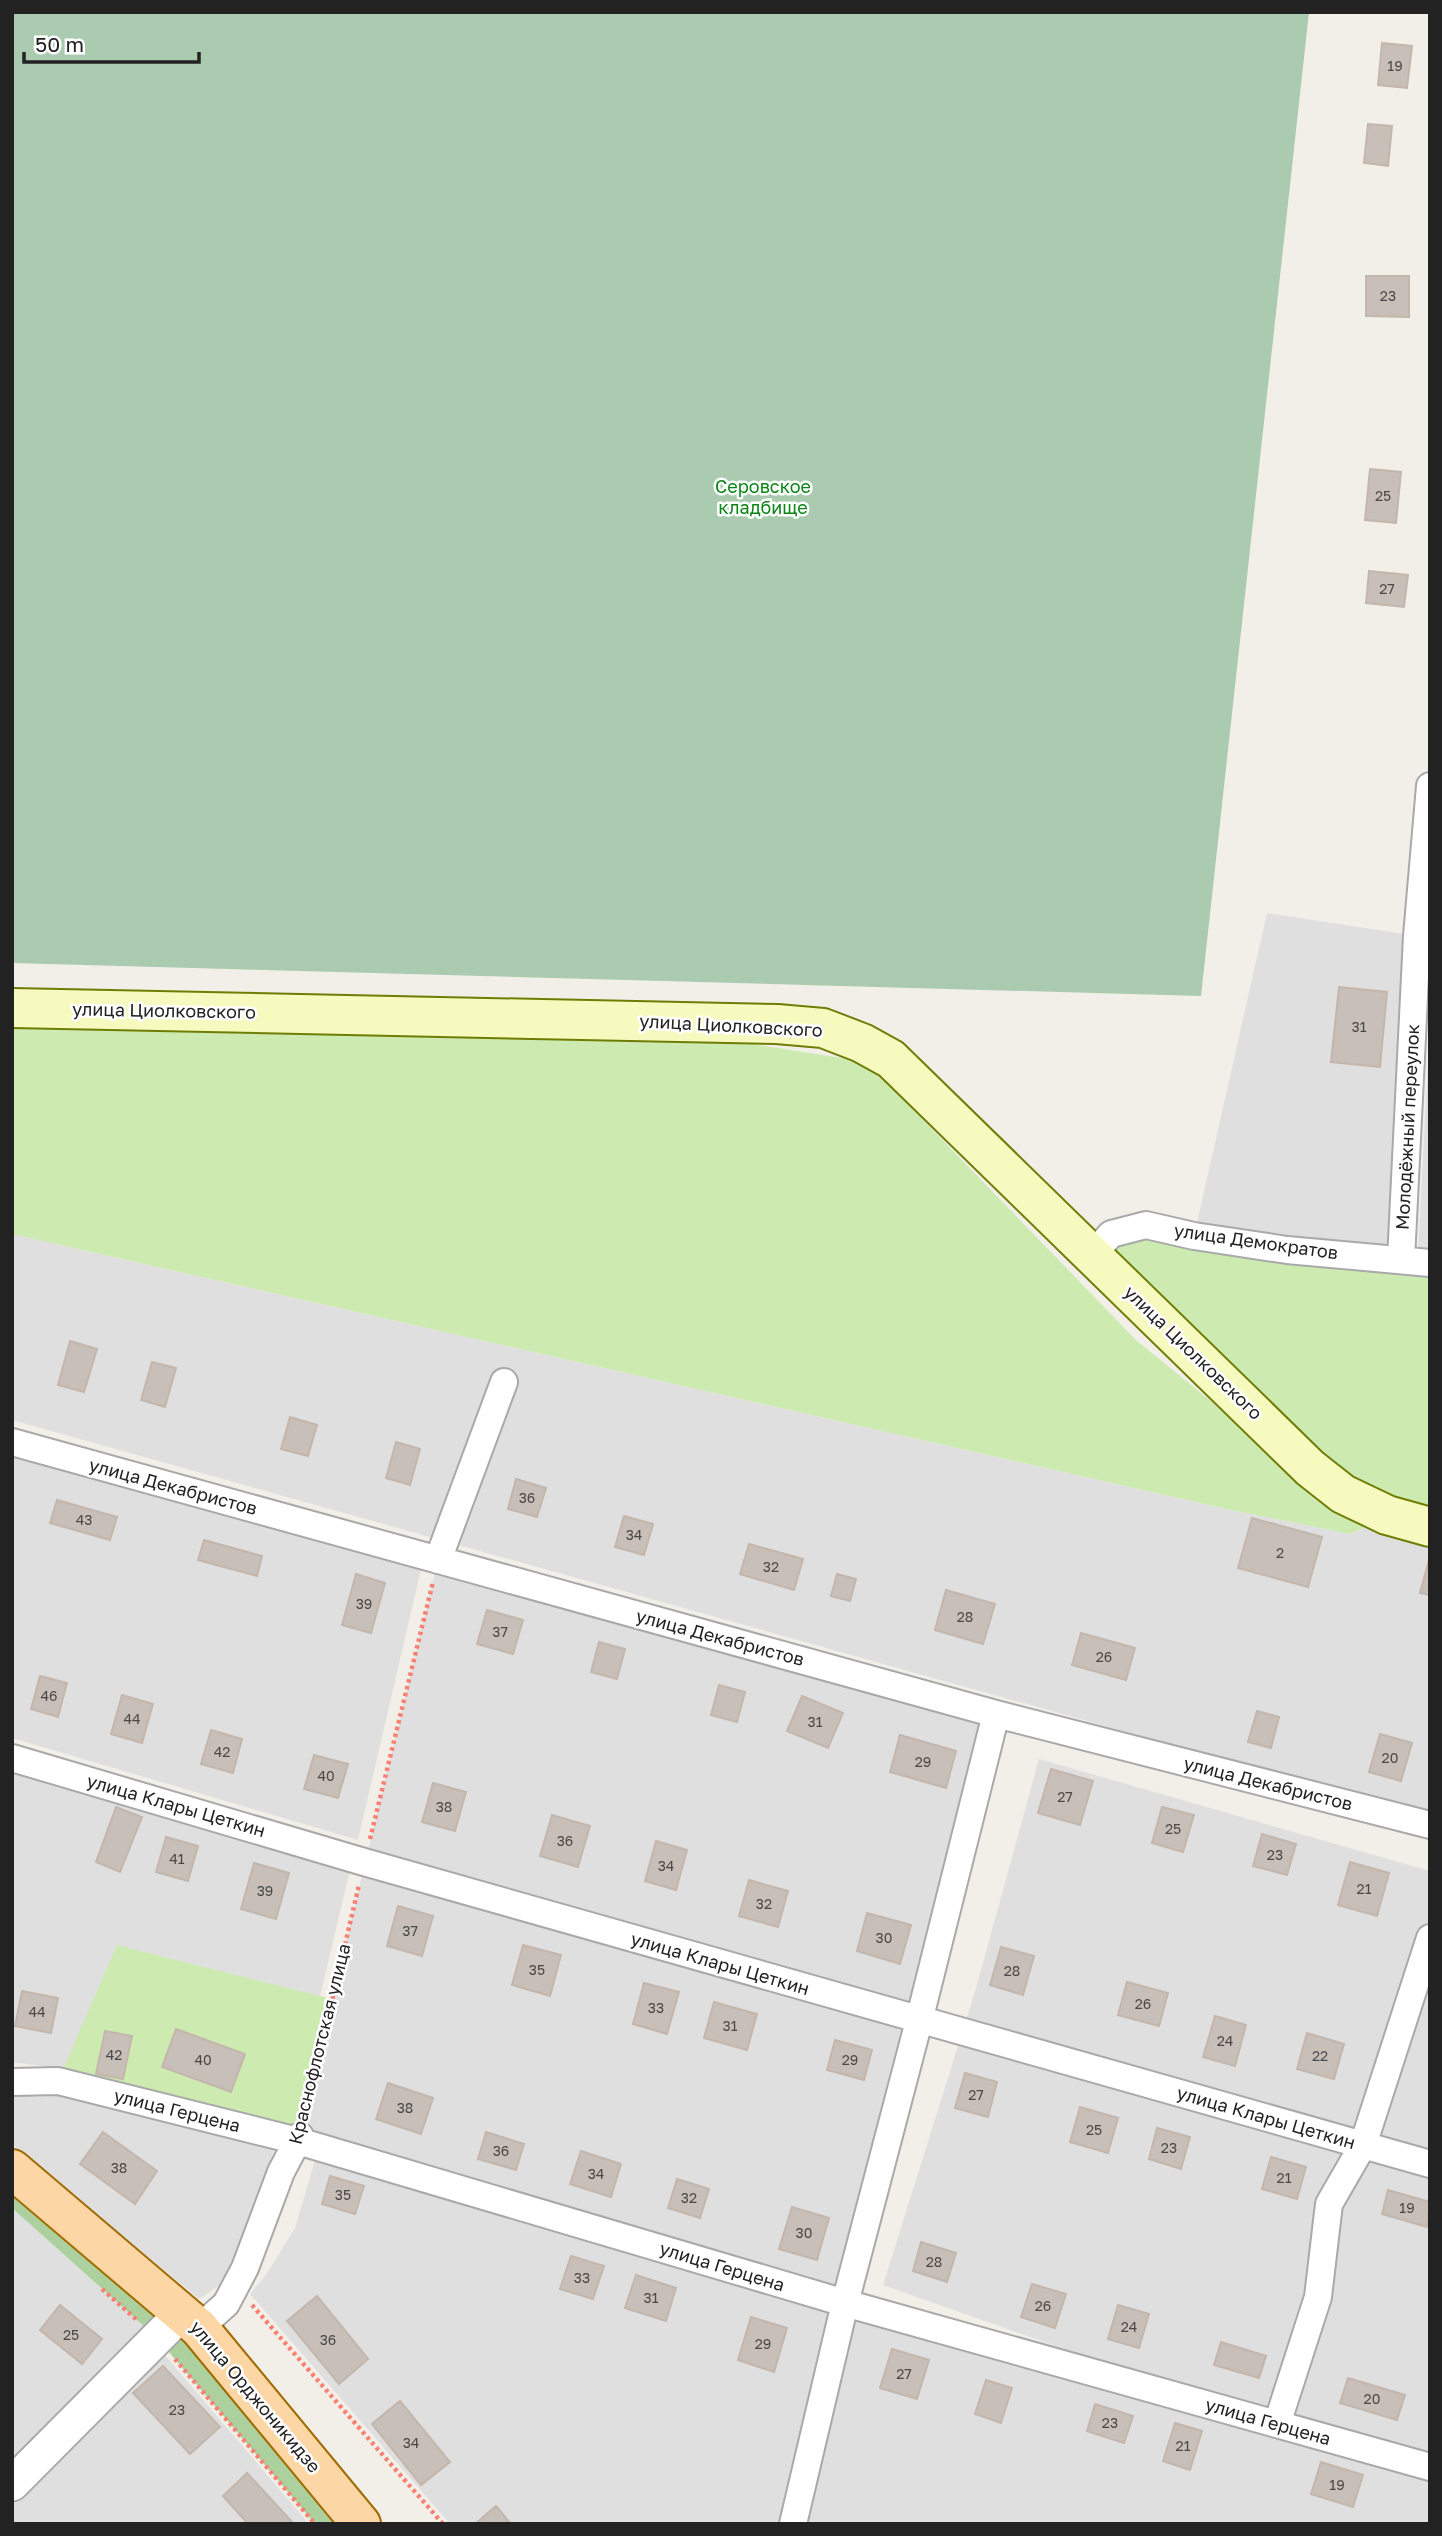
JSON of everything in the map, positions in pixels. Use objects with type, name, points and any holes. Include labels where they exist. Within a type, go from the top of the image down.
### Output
[{"type":"main road","name":"улица Циолковского","points":[[12,1008],[749,1024],[824,1028],[862,1043],[891,1059],[1310,1468],[1343,1494],[1387,1515],[1430,1527]]},
{"type":"main road","name":"улица Орджоникидзе","points":[[12,2169],[191,2320],[361,2524]]},
{"type":"street","name":"Молодёжный переулок","points":[[1401,1260],[1417,936],[1430,786]]},
{"type":"street","name":"улица Демократов","points":[[1092,1255],[1111,1234],[1146,1225],[1194,1236],[1287,1250],[1430,1263]]},
{"type":"street","points":[[438,1560],[504,1382]]},
{"type":"street","name":"улица Декабристов","points":[[12,1442],[996,1714],[1430,1825]]},
{"type":"street","points":[[793,2524],[845,2303],[996,1714]]},
{"type":"street","name":"улица Клары Цеткин","points":[[12,1758],[919,2021],[1430,2164]]},
{"type":"street","points":[[1277,2424],[1318,2297],[1329,2204],[1363,2146],[1430,1938]]},
{"type":"street","name":"улица Герцена","points":[[12,2082],[58,2081],[299,2139],[845,2303],[1430,2467]]},
{"type":"street","name":"Краснофлотская улица","points":[[12,2484],[191,2320],[226,2304],[245,2268],[281,2172],[299,2139]]},
{"type":"path","name":"Краснофлотская улица","points":[[299,2139],[438,1560]]},
{"type":"path","points":[[236,2286],[443,2524]]},
{"type":"shaded area","points":[[1267,913],[1417,936],[1401,1260],[1194,1236]]},
{"type":"shaded area","points":[[1430,1023],[1430,1253],[1418,1252]]},
{"type":"shaded area","points":[[12,1234],[1231,1510],[1350,1534],[1365,1527],[1430,1543],[1430,1817],[12,1420]]},
{"type":"shaded area","points":[[12,1451],[422,1565],[358,1840],[12,1738]]},
{"type":"shaded area","points":[[438,1560],[996,1714],[845,2303],[298,2141]]},
{"type":"shaded area","points":[[1039,1759],[1430,1871],[1430,2467],[1277,2424],[883,2285],[975,1992]]},
{"type":"shaded area","points":[[12,1772],[351,1866],[290,2122],[65,2069],[12,2062]]},
{"type":"shaded area","points":[[12,2089],[54,2089],[277,2142],[235,2256],[220,2285],[199,2299],[12,2144]]},
{"type":"shaded area","points":[[316,2157],[1430,2476],[1430,2524],[450,2524],[250,2294],[266,2275],[295,2228]]},
{"type":"shaded area","points":[[12,2208],[157,2338],[12,2488]]},
{"type":"shaded area","points":[[158,2347],[309,2524],[12,2524],[12,2499]]},
{"type":"green space","name":"Серовское кладбище","points":[[12,12],[1309,12],[1201,996],[12,963]]},
{"type":"green space","points":[[12,1025],[753,1044],[867,1062],[1136,1340],[1365,1527],[1350,1534],[1231,1510],[12,1234]]},
{"type":"green space","points":[[1111,1234],[1430,1263],[1430,1527],[1387,1515],[1092,1255]]},
{"type":"green space","points":[[117,1945],[332,1999],[298,2141],[58,2081]]},
{"type":"green space","points":[[12,2169],[183,2312],[361,2524],[315,2524],[157,2338],[12,2208]]},
{"type":"building","points":[[1382,43],[1412,46],[1407,88],[1378,85]]},
{"type":"building","points":[[1368,124],[1392,126],[1388,166],[1364,163]]},
{"type":"building","points":[[1366,276],[1409,276],[1409,317],[1366,316]]},
{"type":"building","points":[[1370,469],[1401,472],[1396,523],[1365,520]]},
{"type":"building","points":[[1369,571],[1408,575],[1404,607],[1366,603]]},
{"type":"building","points":[[1339,987],[1387,992],[1380,1067],[1331,1062]]},
{"type":"building","points":[[70,1341],[97,1349],[84,1392],[58,1385]]},
{"type":"building","points":[[152,1362],[176,1368],[165,1407],[141,1400]]},
{"type":"building","points":[[290,1417],[317,1425],[308,1456],[281,1449]]},
{"type":"building","points":[[396,1442],[420,1449],[410,1485],[386,1478]]},
{"type":"building","points":[[516,1479],[546,1488],[537,1517],[508,1509]]},
{"type":"building","points":[[57,1500],[117,1517],[110,1540],[50,1523]]},
{"type":"building","points":[[624,1516],[653,1524],[644,1555],[615,1547]]},
{"type":"building","points":[[1252,1518],[1322,1537],[1308,1587],[1238,1568]]},
{"type":"building","points":[[204,1540],[262,1556],[257,1576],[198,1560]]},
{"type":"building","points":[[749,1544],[803,1559],[794,1590],[740,1574]]},
{"type":"building","points":[[1430,1561],[1430,1595],[1420,1593]]},
{"type":"building","points":[[356,1574],[385,1583],[371,1633],[342,1625]]},
{"type":"building","points":[[837,1574],[856,1579],[850,1601],[831,1596]]},
{"type":"building","points":[[946,1590],[995,1604],[983,1644],[935,1630]]},
{"type":"building","points":[[487,1610],[523,1620],[513,1654],[477,1644]]},
{"type":"building","points":[[1081,1633],[1135,1648],[1126,1680],[1072,1665]]},
{"type":"building","points":[[599,1642],[625,1649],[617,1679],[591,1672]]},
{"type":"building","points":[[40,1676],[67,1683],[58,1717],[31,1709]]},
{"type":"building","points":[[719,1685],[745,1692],[737,1722],[711,1715]]},
{"type":"building","points":[[122,1695],[153,1704],[142,1743],[111,1734]]},
{"type":"building","points":[[802,1696],[843,1713],[828,1748],[787,1731]]},
{"type":"building","points":[[1257,1711],[1279,1717],[1271,1748],[1248,1742]]},
{"type":"building","points":[[211,1730],[242,1739],[233,1773],[201,1764]]},
{"type":"building","points":[[1380,1734],[1412,1743],[1401,1781],[1369,1772]]},
{"type":"building","points":[[900,1735],[956,1751],[946,1788],[890,1772]]},
{"type":"building","points":[[314,1755],[348,1764],[338,1798],[304,1789]]},
{"type":"building","points":[[1051,1769],[1093,1781],[1080,1825],[1038,1813]]},
{"type":"building","points":[[433,1783],[466,1792],[455,1831],[422,1822]]},
{"type":"building","points":[[116,1807],[142,1817],[120,1872],[96,1862]]},
{"type":"building","points":[[1162,1807],[1194,1815],[1183,1852],[1152,1843]]},
{"type":"building","points":[[552,1815],[590,1826],[578,1867],[540,1856]]},
{"type":"building","points":[[1262,1834],[1296,1844],[1287,1875],[1253,1866]]},
{"type":"building","points":[[166,1837],[198,1846],[188,1881],[156,1872]]},
{"type":"building","points":[[656,1841],[687,1850],[676,1890],[645,1881]]},
{"type":"building","points":[[1350,1862],[1389,1873],[1377,1916],[1338,1905]]},
{"type":"building","points":[[254,1863],[289,1873],[276,1919],[241,1909]]},
{"type":"building","points":[[749,1880],[788,1891],[778,1927],[739,1916]]},
{"type":"building","points":[[398,1906],[433,1916],[422,1956],[387,1946]]},
{"type":"building","points":[[867,1913],[911,1925],[900,1964],[857,1951]]},
{"type":"building","points":[[523,1945],[561,1955],[550,1996],[512,1985]]},
{"type":"building","points":[[1001,1947],[1034,1956],[1023,1995],[990,1985]]},
{"type":"building","points":[[1127,1982],[1168,1993],[1159,2026],[1118,2015]]},
{"type":"building","points":[[644,1983],[679,1992],[667,2034],[633,2024]]},
{"type":"building","points":[[22,1991],[58,1998],[51,2033],[15,2026]]},
{"type":"building","points":[[714,2002],[757,2014],[747,2050],[704,2038]]},
{"type":"building","points":[[1215,2016],[1246,2025],[1235,2066],[1203,2057]]},
{"type":"building","points":[[176,2029],[245,2054],[231,2092],[162,2067]]},
{"type":"building","points":[[105,2031],[132,2036],[123,2079],[96,2074]]},
{"type":"building","points":[[1307,2033],[1344,2044],[1334,2079],[1297,2069]]},
{"type":"building","points":[[835,2040],[872,2050],[864,2080],[827,2070]]},
{"type":"building","points":[[965,2073],[997,2082],[988,2117],[955,2108]]},
{"type":"building","points":[[388,2083],[433,2098],[421,2134],[376,2119]]},
{"type":"building","points":[[1080,2107],[1118,2118],[1108,2153],[1070,2142]]},
{"type":"building","points":[[1157,2128],[1190,2137],[1181,2169],[1149,2159]]},
{"type":"building","points":[[103,2132],[157,2171],[135,2204],[80,2164]]},
{"type":"building","points":[[486,2132],[524,2144],[516,2170],[478,2159]]},
{"type":"building","points":[[581,2151],[621,2164],[611,2197],[570,2184]]},
{"type":"building","points":[[1271,2157],[1306,2167],[1297,2199],[1262,2189]]},
{"type":"building","points":[[330,2176],[364,2186],[355,2214],[322,2204]]},
{"type":"building","points":[[677,2179],[709,2189],[700,2218],[668,2208]]},
{"type":"building","points":[[1388,2190],[1430,2202],[1427,2227],[1382,2214]]},
{"type":"building","points":[[792,2207],[829,2218],[817,2260],[779,2249]]},
{"type":"building","points":[[921,2242],[956,2253],[947,2282],[913,2271]]},
{"type":"building","points":[[571,2256],[604,2266],[593,2299],[560,2289]]},
{"type":"building","points":[[636,2275],[676,2288],[666,2321],[625,2308]]},
{"type":"building","points":[[1032,2284],[1066,2294],[1055,2328],[1021,2317]]},
{"type":"building","points":[[317,2296],[368,2359],[339,2384],[287,2321]]},
{"type":"building","points":[[60,2305],[102,2339],[82,2364],[40,2330]]},
{"type":"building","points":[[1118,2305],[1149,2314],[1139,2348],[1108,2339]]},
{"type":"building","points":[[751,2317],[787,2328],[774,2372],[738,2360]]},
{"type":"building","points":[[1221,2342],[1266,2356],[1259,2378],[1214,2365]]},
{"type":"building","points":[[892,2349],[929,2360],[917,2399],[880,2388]]},
{"type":"building","points":[[163,2366],[220,2427],[190,2454],[133,2393]]},
{"type":"building","points":[[1348,2378],[1405,2395],[1397,2420],[1340,2403]]},
{"type":"building","points":[[986,2380],[1012,2388],[1001,2423],[975,2414]]},
{"type":"building","points":[[400,2401],[450,2462],[421,2485],[372,2424]]},
{"type":"building","points":[[1095,2404],[1133,2416],[1124,2443],[1087,2431]]},
{"type":"building","points":[[1175,2423],[1202,2431],[1190,2470],[1163,2461]]},
{"type":"building","points":[[1321,2462],[1363,2475],[1353,2507],[1311,2494]]},
{"type":"building","points":[[247,2473],[294,2524],[248,2524],[223,2496]]},
{"type":"building","points":[[496,2506],[511,2524],[475,2524]]}]
